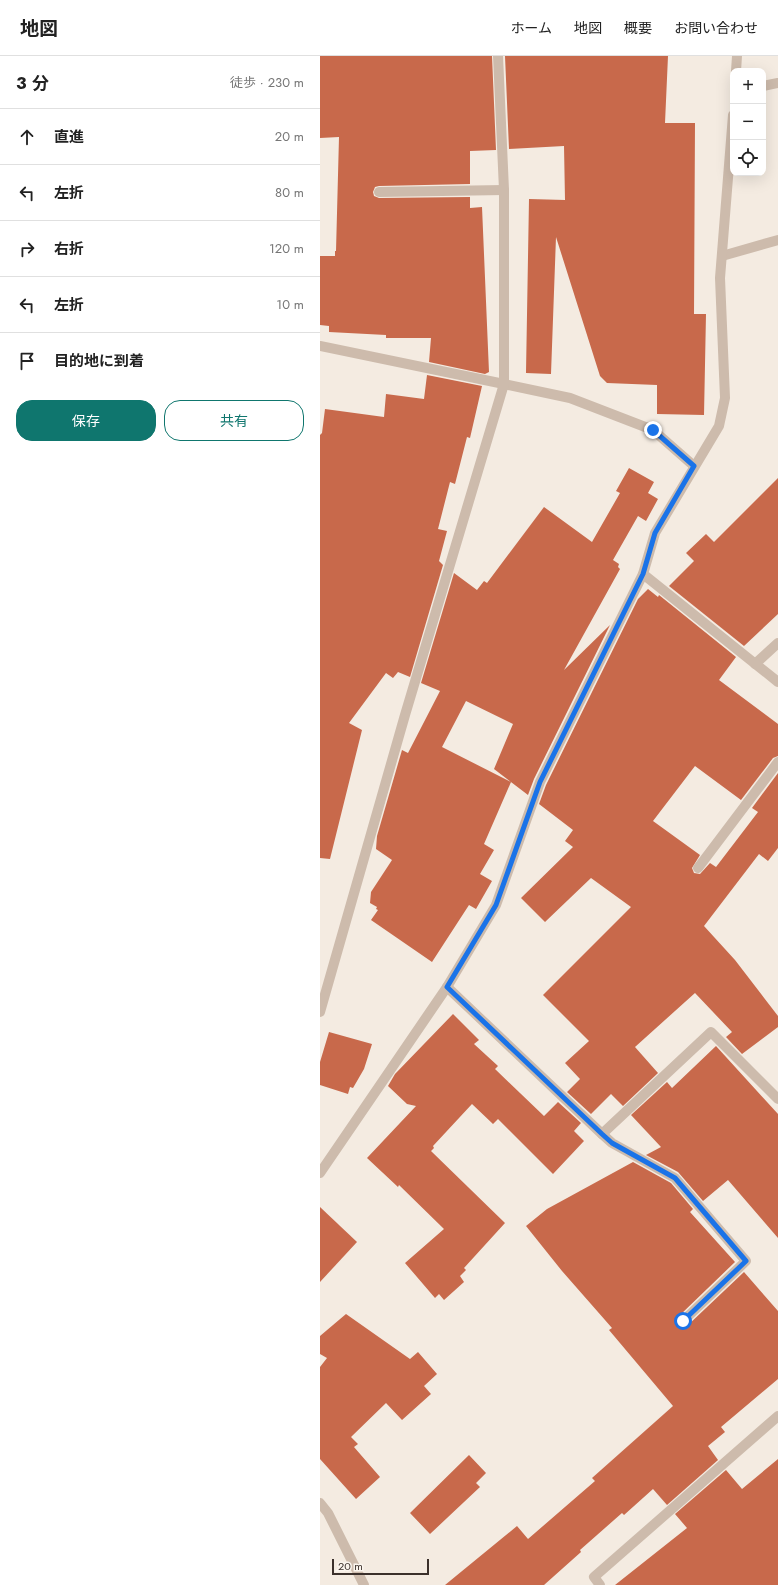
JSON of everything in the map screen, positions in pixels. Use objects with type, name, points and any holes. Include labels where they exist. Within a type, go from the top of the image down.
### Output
[{"type":"street","points":[[320,1012],[405,715],[504,384],[504,190],[498,56]]},
{"type":"street","points":[[736,56],[736,68]]},
{"type":"street","points":[[766,85],[778,83]]},
{"type":"street","points":[[320,1173],[447,987],[496,905],[540,782],[643,574],[655,533],[719,426],[725,398],[720,278],[731,140]]},
{"type":"street","points":[[379,192],[504,190]]},
{"type":"street","points":[[722,256],[778,240]]},
{"type":"street","points":[[320,346],[570,398],[653,430],[694,466]]},
{"type":"street","points":[[643,574],[778,682]]},
{"type":"street","points":[[756,664],[778,642]]},
{"type":"street","points":[[698,868],[778,762]]},
{"type":"street","points":[[447,987],[612,1143],[675,1178],[746,1261],[683,1321]]},
{"type":"street","points":[[602,1134],[711,1032],[778,1099]]},
{"type":"street","points":[[600,1585],[594,1577],[778,1416]]},
{"type":"street","points":[[320,1503],[328,1513],[364,1585]]},
{"type":"building","points":[[320,56],[492,56],[496,150],[470,151],[470,184],[379,186],[375,187],[373,192],[374,196],[379,198],[470,197],[470,208],[482,207],[489,372],[485,374],[429,362],[431,338],[386,338],[386,335],[329,332],[329,326],[320,325],[320,256],[335,256],[336,251],[339,137],[320,138]]},
{"type":"building","points":[[505,56],[668,56],[665,123],[695,123],[694,314],[706,314],[704,415],[657,414],[657,385],[607,383],[600,376],[556,237],[551,374],[526,373],[529,199],[565,200],[564,146],[509,149]]},
{"type":"building","points":[[427,375],[482,386],[470,438],[467,437],[455,484],[450,482],[438,529],[447,531],[439,561],[443,565],[410,677],[398,672],[393,678],[386,673],[349,723],[362,730],[330,859],[320,858],[320,435],[322,433],[325,409],[384,417],[386,394],[424,399]]},
{"type":"building","points":[[629,468],[654,482],[648,493],[658,499],[646,521],[638,516],[613,560],[619,564],[618,567],[620,569],[564,670],[610,625],[534,779],[528,795],[511,782],[484,844],[494,850],[480,874],[492,881],[476,909],[469,905],[432,962],[371,920],[378,910],[376,909],[377,907],[370,903],[371,892],[392,860],[376,849],[377,836],[402,750],[408,753],[440,691],[421,683],[454,573],[477,590],[484,581],[487,583],[544,507],[592,542],[620,493],[616,491]],"holes":[[[466,701],[513,724],[494,769],[511,782],[442,747]]]},
{"type":"building","points":[[778,478],[778,614],[744,646],[669,586],[694,561],[686,553],[706,534],[714,542]]},
{"type":"building","points":[[648,589],[658,597],[659,595],[736,657],[719,680],[778,724],[778,756],[773,758],[741,800],[695,766],[653,821],[700,855],[692,868],[694,873],[700,874],[710,863],[716,867],[758,812],[752,808],[778,773],[778,848],[768,861],[759,854],[704,926],[735,960],[778,1016],[778,1027],[742,1054],[726,1037],[732,1032],[695,993],[635,1047],[658,1073],[623,1106],[611,1094],[591,1114],[567,1092],[580,1079],[565,1063],[589,1041],[543,995],[631,907],[591,878],[545,922],[521,898],[573,847],[565,841],[573,830],[539,804],[546,785],[638,599]]},
{"type":"building","points":[[453,1014],[479,1040],[474,1044],[498,1066],[495,1069],[544,1116],[558,1102],[581,1123],[574,1131],[584,1141],[553,1174],[498,1119],[493,1124],[472,1104],[433,1146],[434,1148],[431,1151],[505,1223],[464,1268],[466,1270],[460,1276],[464,1282],[444,1300],[439,1294],[435,1298],[405,1263],[444,1229],[399,1185],[398,1187],[367,1158],[416,1106],[407,1104],[388,1086],[395,1074]]},
{"type":"building","points":[[329,1032],[372,1044],[364,1069],[353,1088],[350,1087],[348,1094],[320,1085],[320,1062]]},
{"type":"building","points":[[716,1046],[778,1114],[778,1238],[728,1180],[703,1201],[678,1172],[646,1155],[661,1147],[631,1115],[667,1082],[672,1088]]},
{"type":"building","points":[[633,1162],[671,1183],[693,1209],[690,1212],[735,1262],[679,1316],[677,1320],[678,1325],[682,1327],[687,1326],[744,1272],[778,1311],[778,1379],[721,1427],[725,1432],[708,1446],[718,1460],[667,1505],[653,1489],[624,1515],[622,1513],[580,1550],[581,1552],[544,1585],[445,1585],[517,1526],[528,1539],[595,1481],[592,1478],[673,1406],[609,1330],[612,1328],[562,1271],[526,1226],[547,1209]]},
{"type":"building","points":[[320,1207],[357,1242],[320,1282]]},
{"type":"building","points":[[346,1314],[410,1359],[418,1352],[437,1374],[424,1386],[431,1394],[402,1420],[386,1403],[351,1437],[358,1444],[354,1447],[380,1477],[356,1499],[320,1459],[320,1367],[327,1358],[320,1354],[320,1336]]},
{"type":"building","points":[[469,1455],[486,1473],[476,1483],[480,1487],[430,1534],[410,1513]]},
{"type":"building","points":[[778,1459],[778,1585],[615,1585],[687,1528],[675,1514],[726,1470],[742,1489]]},
{"type":"route","points":[[653,430],[694,466],[655,533],[643,574],[540,782],[496,905],[447,987],[612,1143],[675,1178],[746,1261],[683,1321]]}]
